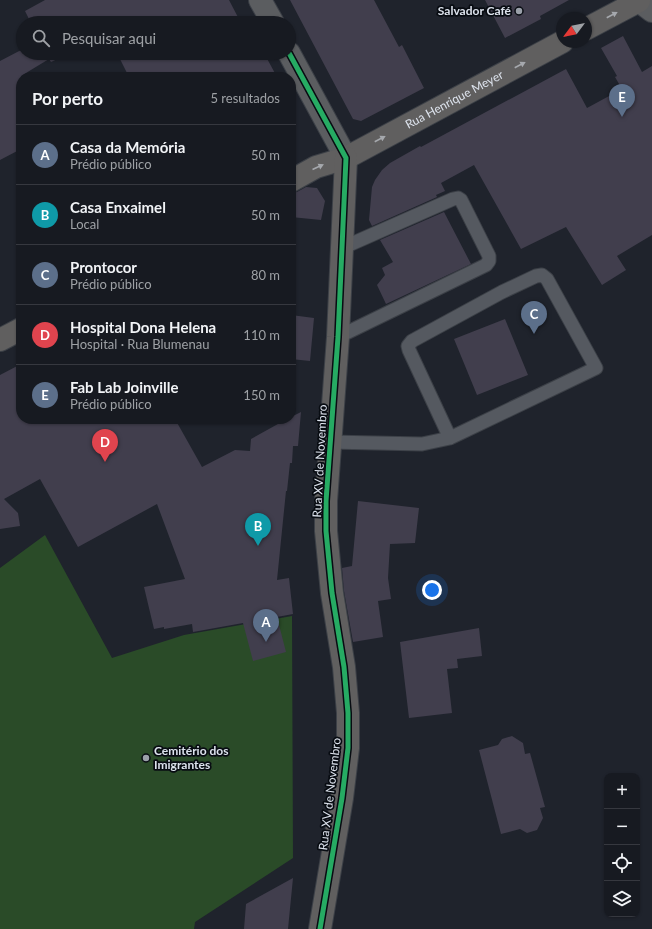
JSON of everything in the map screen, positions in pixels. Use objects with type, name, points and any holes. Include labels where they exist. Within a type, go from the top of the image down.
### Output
[{"type":"main road","points":[[260,0],[269,16]]},
{"type":"main road","points":[[592,26],[642,3]]},
{"type":"main road","name":"Rua Henrique Meyer","points":[[296,178],[316,167],[346,158],[556,45]]},
{"type":"main road","points":[[293,60],[346,158]]},
{"type":"main road","name":"Rua XV de Novembro","points":[[320,929],[342,798],[348,748],[348,714],[345,675],[332,593],[326,531],[326,502],[338,336],[346,158]]},
{"type":"lane","points":[[338,336],[486,265],[489,261],[489,256],[461,200],[458,198],[342,248]]},
{"type":"lane","points":[[330,442],[422,444],[450,438],[596,368],[547,279],[542,275],[536,276],[502,292],[412,341],[408,346],[450,438]]},
{"type":"green space","name":"Cemitério dos Imigrantes","points":[[45,535],[112,658],[184,635],[292,616],[293,858],[195,922],[194,929],[0,929],[0,568]]},
{"type":"building","points":[[45,0],[229,0],[237,16],[28,16],[25,11]]},
{"type":"building","points":[[290,0],[374,0],[399,47],[402,45],[424,88],[361,121],[353,119]]},
{"type":"building","points":[[485,0],[569,0],[540,16],[541,19],[505,38]]},
{"type":"building","points":[[623,36],[642,72],[652,66],[652,235],[617,256],[626,270],[602,285],[566,227],[521,249],[474,165],[441,183],[445,191],[436,195],[437,197],[372,226],[369,220],[372,187],[375,180],[382,170],[390,163],[420,146],[421,147],[566,69],[587,108],[622,89],[615,77],[617,76],[601,48]]},
{"type":"building","points":[[16,53],[16,60],[47,60],[28,72],[16,72],[16,152],[0,160],[0,61]]},
{"type":"building","points":[[120,60],[268,60],[274,72],[126,72]]},
{"type":"building","points":[[306,187],[317,188],[325,201],[321,220],[296,218],[297,192]]},
{"type":"building","points":[[444,212],[471,264],[386,304],[377,285],[385,275],[382,268],[393,262],[380,240]]},
{"type":"building","points":[[296,316],[314,318],[310,361],[296,360]]},
{"type":"building","points":[[505,319],[528,375],[477,395],[454,339]]},
{"type":"building","points":[[16,367],[16,424],[178,424],[202,467],[235,450],[250,451],[251,439],[278,424],[296,424],[296,414],[301,412],[298,446],[293,446],[292,463],[290,463],[286,491],[277,580],[289,578],[293,614],[277,617],[286,652],[253,661],[243,623],[193,632],[192,624],[164,629],[164,627],[154,629],[144,587],[185,579],[157,504],[78,547],[40,479],[4,499],[18,513],[20,526],[0,529],[0,375]]},
{"type":"building","points":[[358,501],[419,508],[415,543],[390,544],[388,578],[391,599],[378,601],[383,637],[353,642],[344,591],[342,568],[352,566]]},
{"type":"building","points":[[479,628],[482,656],[457,659],[458,668],[447,669],[452,713],[409,718],[400,642]]},
{"type":"building","points":[[512,736],[523,743],[525,754],[530,753],[545,807],[540,808],[543,818],[537,830],[527,833],[520,829],[501,834],[479,750],[498,745],[502,739]]},
{"type":"building","points":[[293,878],[288,929],[244,929],[246,904]]},
{"type":"cycle path","points":[[293,60],[346,158],[338,337],[326,501],[326,531],[332,593],[344,667],[348,713],[348,748],[342,798],[320,929]]},
{"type":"place","name":"Salvador Café","points":[[519,11]]},
{"type":"place","name":"Fab Lab Joinville","points":[[622,117]]},
{"type":"place","name":"Prontocor","points":[[534,334]]},
{"type":"place","name":"Hospital Dona Helena","points":[[105,462]]},
{"type":"place","name":"Casa Enxaimel","points":[[258,546]]},
{"type":"place","name":"Casa da Memória","points":[[266,642]]},
{"type":"place","name":"Cemitério dos Imigrantes","points":[[146,758]]}]
